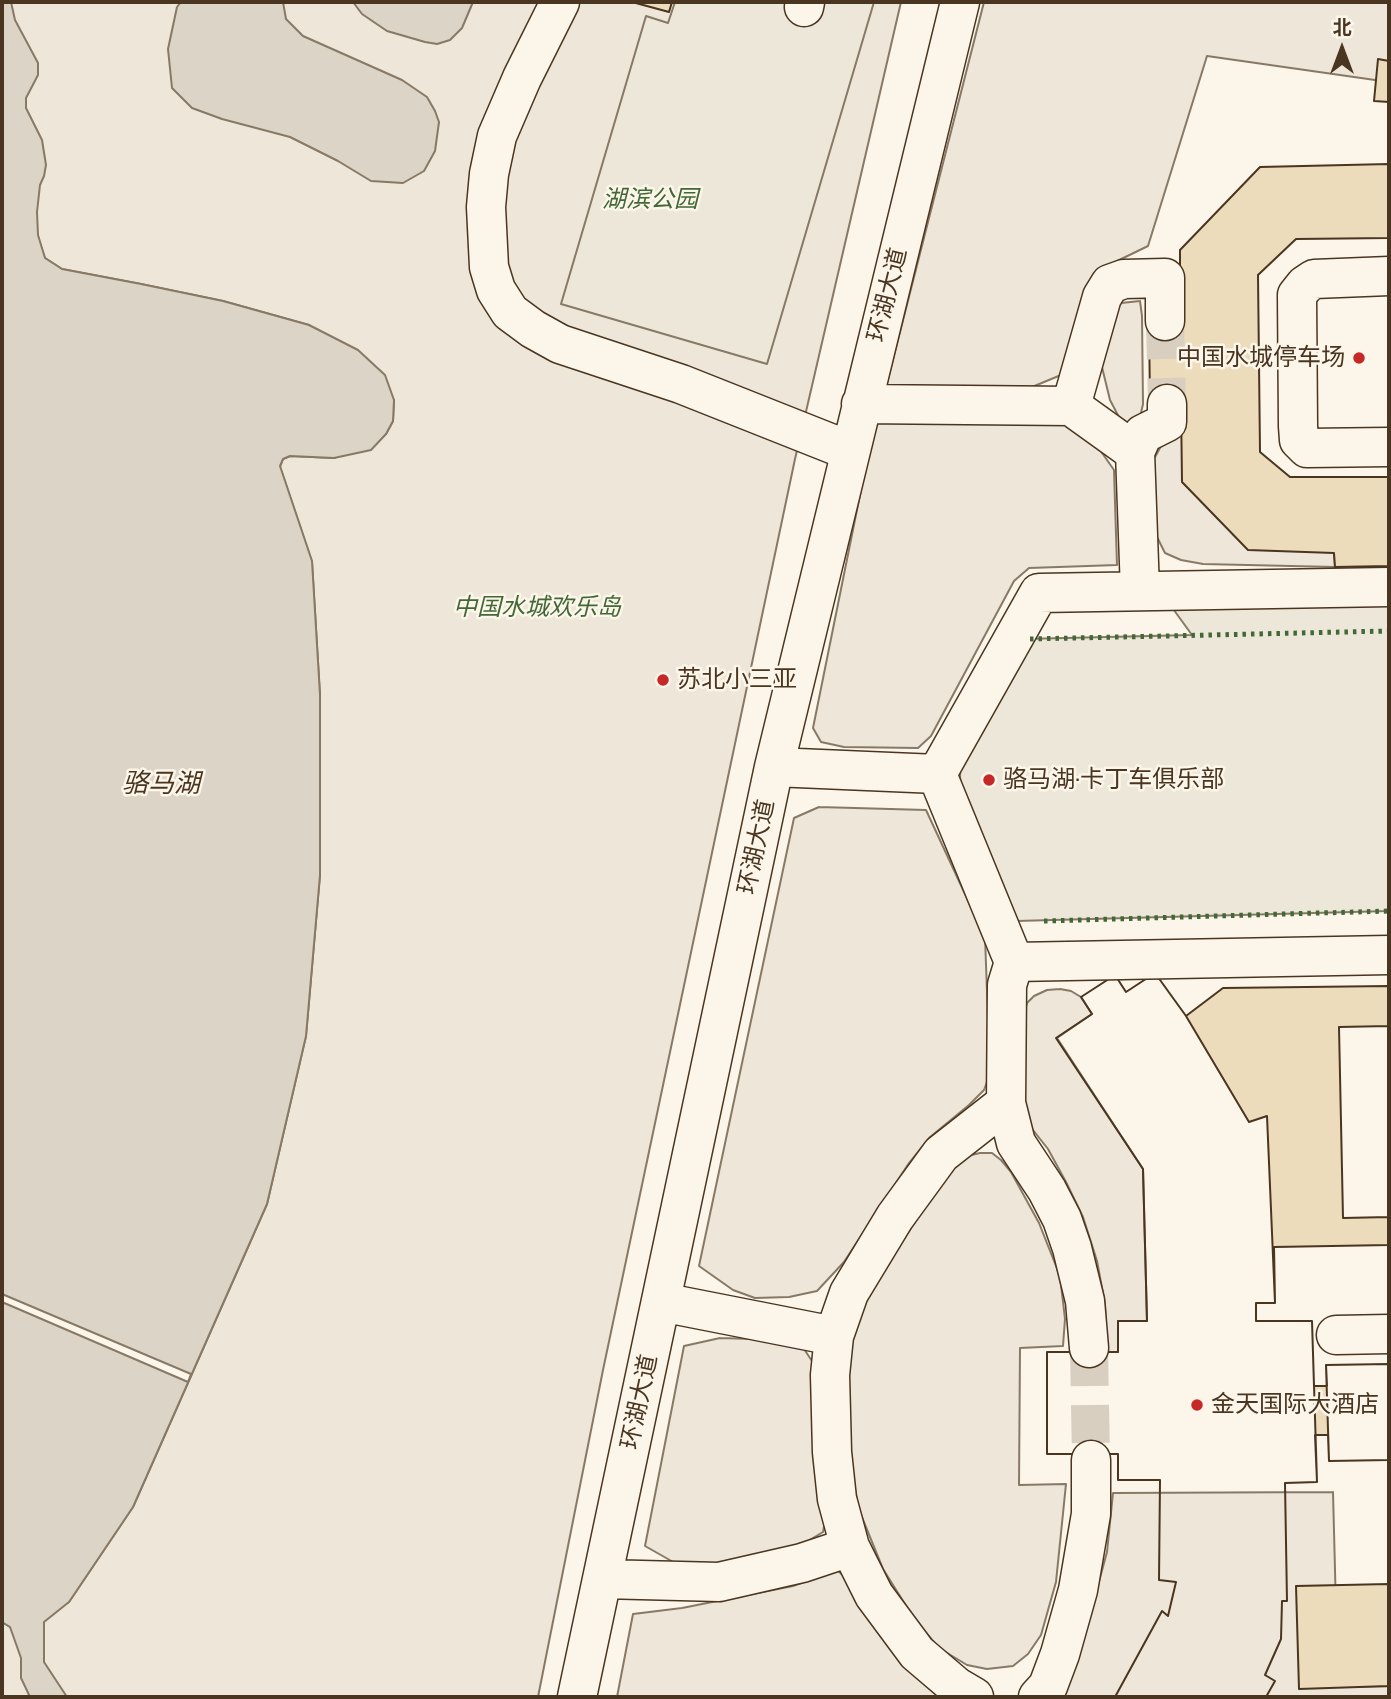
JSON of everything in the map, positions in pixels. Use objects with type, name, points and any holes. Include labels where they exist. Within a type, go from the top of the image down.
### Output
[{"type":"street","points":[[560,2],[497,136],[489,174],[486,207],[489,267],[496,290],[510,312],[560,344],[681,384],[849,451]]},
{"type":"street","name":"环湖大道","points":[[578,1697],[774,767],[960,2]]},
{"type":"street","points":[[1389,276],[1314,279],[1297,295],[1300,440],[1307,448],[1389,447]]},
{"type":"street","points":[[1072,406],[1101,297],[1111,284],[1124,279],[1164,278],[1166,321]]},
{"type":"street","points":[[861,404],[1072,406],[1135,452]]},
{"type":"street","points":[[1140,591],[1135,452],[1143,434],[1167,422],[1167,404]]},
{"type":"street","points":[[937,774],[1039,593],[1389,587]]},
{"type":"street","points":[[774,767],[937,774]]},
{"type":"street","points":[[937,774],[1014,962],[1007,985],[1006,1103],[1016,1143],[1047,1190],[1062,1219],[1072,1248],[1085,1301],[1089,1348]]},
{"type":"street","points":[[1014,962],[1389,955]]},
{"type":"street","points":[[974,1697],[957,1687],[917,1653],[874,1595],[850,1546],[837,1499],[832,1452],[830,1375],[834,1336],[849,1293],[895,1217],[941,1154],[1006,1103]]},
{"type":"street","points":[[661,1302],[834,1336]]},
{"type":"street","points":[[1336,1335],[1389,1334]]},
{"type":"street","points":[[1038,1697],[1048,1686],[1056,1665],[1078,1590],[1091,1514],[1091,1460]]},
{"type":"street","points":[[602,1579],[719,1581],[802,1563],[850,1546]]},
{"type":"green space","name":"中国水城欢乐岛","points":[[2,2],[901,2],[795,459],[603,1370],[538,1697],[2,1697],[2,1622],[10,1627],[69,1602],[133,1507],[267,1204],[306,1036],[320,875],[320,695],[312,562],[280,467],[283,459],[290,456],[334,458],[386,434],[393,421],[394,400],[309,325],[223,301],[62,269],[45,258],[37,235]]},
{"type":"green space","points":[[984,2],[1389,2],[1389,82],[1207,56],[1148,246],[1111,264],[1061,375],[1032,387],[886,387]]},
{"type":"green space","points":[[1140,301],[1143,404],[1138,426],[1122,423],[1110,400],[1100,359],[1113,313],[1121,303]]},
{"type":"green space","points":[[1069,421],[1100,450],[1114,470],[1117,565],[1029,568],[1014,581],[931,736],[918,748],[844,747],[821,742],[813,728],[877,422]]},
{"type":"green space","points":[[1182,434],[1334,553],[1335,567],[1203,564],[1181,560],[1165,553],[1157,537],[1154,459],[1161,446]]},
{"type":"green space","points":[[819,807],[926,810],[985,937],[990,1074],[984,1090],[929,1138],[909,1163],[844,1262],[817,1291],[789,1297],[755,1298],[733,1290],[699,1266],[794,818]]},
{"type":"green space","points":[[1060,989],[1081,997],[1092,1014],[1057,1038],[1143,1169],[1147,1321],[1118,1321],[1118,1352],[1107,1352],[1105,1304],[1097,1261],[1083,1217],[1048,1149],[1029,1125],[1022,1110],[1022,1023],[1027,1003],[1047,990]]},
{"type":"green space","points":[[992,1153],[1001,1160],[1011,1172],[1039,1223],[1060,1276],[1065,1319],[1063,1346],[1020,1348],[1019,1485],[1066,1484],[1056,1582],[1041,1635],[1028,1654],[1013,1666],[987,1669],[967,1665],[939,1648],[915,1620],[883,1569],[859,1510],[847,1447],[844,1371],[859,1314],[890,1260],[952,1166],[967,1156]]},
{"type":"green space","points":[[720,1338],[800,1343],[814,1364],[826,1517],[823,1532],[785,1550],[704,1566],[682,1567],[645,1546],[684,1346]]},
{"type":"green space","points":[[1333,1492],[1338,1687],[1389,1686],[1389,1697],[1059,1697],[1078,1659],[1107,1552],[1113,1493]]},
{"type":"green space","points":[[837,1570],[854,1585],[955,1697],[617,1697],[633,1614],[682,1608],[793,1586]]},
{"type":"shaded area","points":[[675,2],[874,2],[767,364],[561,304],[646,16],[668,23]]},
{"type":"shaded area","points":[[1389,600],[1389,911],[1016,921],[961,790],[960,776],[961,762],[1023,639],[1192,635],[1171,606]]},
{"type":"water","name":"骆马湖","points":[[2,2],[11,2],[15,20],[38,63],[38,75],[26,98],[26,108],[42,140],[46,165],[40,185],[37,212],[38,235],[45,258],[62,269],[223,301],[309,325],[358,350],[385,375],[394,400],[393,421],[386,434],[371,450],[334,458],[290,456],[283,459],[280,466],[312,561],[320,695],[320,875],[306,1036],[267,1204],[133,1507],[69,1602],[44,1622],[44,1662],[67,1697],[30,1697],[21,1678],[21,1658],[10,1627],[2,1622]]},
{"type":"water","points":[[181,2],[283,2],[286,19],[303,36],[402,80],[427,97],[439,122],[435,151],[424,171],[403,183],[371,181],[290,137],[192,108],[172,88],[168,49],[177,7]]},
{"type":"water","points":[[353,2],[473,2],[462,28],[450,40],[437,44],[387,31],[362,14]]},
{"type":"pier","points":[[2,1294],[191,1374],[188,1382],[2,1302]]},
{"type":"building","points":[[632,2],[672,2],[669,12]]},
{"type":"building","points":[[1378,59],[1389,61],[1389,102],[1374,101]]},
{"type":"building","points":[[1389,164],[1389,238],[1296,239],[1258,275],[1260,452],[1290,477],[1389,477],[1389,566],[1335,567],[1334,553],[1248,550],[1182,482],[1181,402],[1150,403],[1149,323],[1180,323],[1180,250],[1260,167]]},
{"type":"building","points":[[1155,973],[1186,1016],[1223,988],[1389,986],[1389,1245],[1274,1247],[1275,1303],[1256,1303],[1256,1321],[1312,1321],[1314,1386],[1327,1386],[1326,1365],[1389,1364],[1389,1460],[1329,1461],[1328,1435],[1315,1435],[1317,1482],[1285,1483],[1287,1601],[1282,1601],[1281,1639],[1265,1675],[1275,1681],[1266,1697],[1115,1697],[1162,1611],[1168,1616],[1176,1582],[1159,1580],[1160,1480],[1118,1480],[1118,1454],[1047,1454],[1047,1352],[1118,1352],[1118,1321],[1147,1321],[1143,1169],[1056,1038],[1092,1014],[1081,997],[1115,975],[1126,992]]},
{"type":"building","points":[[1155,973],[1186,1016],[1249,1122],[1267,1116],[1275,1303],[1256,1303],[1256,1321],[1312,1321],[1317,1482],[1285,1483],[1287,1601],[1282,1601],[1281,1639],[1265,1675],[1275,1681],[1266,1697],[1115,1697],[1162,1611],[1168,1616],[1176,1582],[1159,1580],[1160,1480],[1118,1480],[1118,1454],[1047,1454],[1047,1352],[1118,1352],[1118,1321],[1147,1321],[1143,1169],[1056,1038],[1092,1014],[1081,997],[1115,975],[1126,992]]},
{"type":"building","points":[[1389,1026],[1389,1217],[1343,1218],[1339,1027]]},
{"type":"building","points":[[1389,1364],[1389,1460],[1329,1461],[1326,1365]]},
{"type":"building","points":[[1389,1584],[1389,1686],[1299,1689],[1296,1586]]},
{"type":"tunnel","points":[[1165,321],[1167,404]]},
{"type":"tunnel","points":[[1089,1348],[1091,1460]]},
{"type":"hedge","points":[[1030,639],[1389,631]]},
{"type":"hedge","points":[[1044,921],[1389,911]]},
{"type":"place","name":"中国水城停车场","points":[[1359,358]]},
{"type":"place","name":"苏北小三亚","points":[[663,680]]},
{"type":"place","name":"骆马湖·卡丁车俱乐部","points":[[989,780]]},
{"type":"place","name":"金天国际大酒店","points":[[1197,1405]]},
{"type":"park label","name":"湖滨公园","points":[[650,200]]}]
